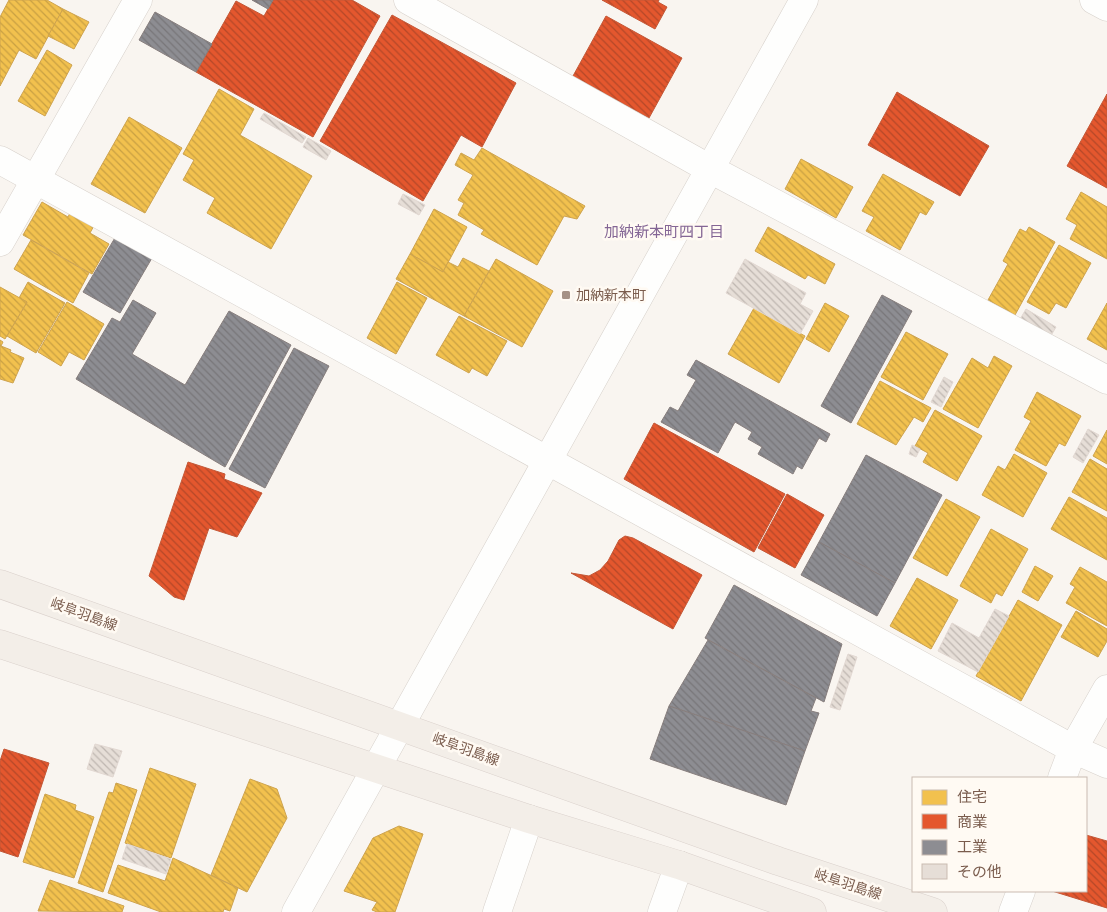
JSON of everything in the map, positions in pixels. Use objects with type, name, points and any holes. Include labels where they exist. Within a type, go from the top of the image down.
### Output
[{"type":"main road","name":"岐阜羽島線","points":[[0,584],[778,861],[933,912]]},
{"type":"main road","points":[[0,644],[529,819],[678,865],[812,912]]},
{"type":"street","points":[[0,242],[138,0]]},
{"type":"street","points":[[408,0],[710,169],[1107,380]]},
{"type":"street","points":[[296,912],[804,0]]},
{"type":"street","points":[[1094,0],[1107,7]]},
{"type":"street","points":[[0,160],[1073,749],[1107,764]]},
{"type":"street","points":[[1062,777],[1073,749],[1107,689]]},
{"type":"street","points":[[497,912],[529,819]]},
{"type":"street","points":[[662,912],[678,865]]},
{"type":"street","points":[[1013,912],[1021,892]]},
{"type":"building: 住宅","points":[[9,0],[47,0],[63,9],[36,59],[19,50],[0,86],[0,17]]},
{"type":"building: 住宅","points":[[63,9],[89,22],[74,49],[48,36]]},
{"type":"building: 住宅","points":[[47,50],[72,65],[45,116],[18,101]]},
{"type":"building: 住宅","points":[[219,89],[254,109],[240,135],[312,176],[271,249],[207,213],[215,198],[183,180],[194,160],[183,154]]},
{"type":"building: 住宅","points":[[129,117],[182,148],[145,213],[91,184]]},
{"type":"building: 住宅","points":[[482,148],[585,206],[577,219],[564,216],[537,265],[481,234],[484,230],[458,215],[464,203],[458,200],[473,175],[455,165],[461,153],[474,160]]},
{"type":"building: 住宅","points":[[801,159],[853,187],[836,218],[785,189]]},
{"type":"building: 住宅","points":[[883,174],[934,202],[926,215],[920,212],[900,250],[866,231],[874,217],[862,211]]},
{"type":"building: 住宅","points":[[1081,192],[1107,207],[1107,259],[1070,239],[1077,225],[1066,219]]},
{"type":"building: 住宅","points":[[42,202],[68,217],[72,209],[96,222],[90,233],[109,244],[92,274],[23,235]]},
{"type":"building: 住宅","points":[[434,209],[467,227],[443,272],[410,254]]},
{"type":"building: 住宅","points":[[768,227],[835,264],[825,284],[808,275],[805,279],[755,251]]},
{"type":"building: 住宅","points":[[1029,227],[1055,242],[1015,315],[988,300],[1008,264],[1003,261],[1020,229],[1026,232]]},
{"type":"building: 住宅","points":[[31,240],[89,273],[73,303],[14,269]]},
{"type":"building: 住宅","points":[[1059,245],[1091,263],[1066,308],[1056,303],[1049,314],[1027,302]]},
{"type":"building: 住宅","points":[[410,254],[443,272],[448,262],[458,267],[463,258],[489,271],[464,316],[396,279]]},
{"type":"building: 住宅","points":[[496,259],[553,291],[522,347],[464,316]]},
{"type":"building: 住宅","points":[[28,282],[65,303],[36,353],[7,336],[27,302],[19,298]]},
{"type":"building: 住宅","points":[[397,282],[427,298],[396,354],[367,338]]},
{"type":"building: 住宅","points":[[0,287],[27,302],[5,339],[0,336]]},
{"type":"building: 住宅","points":[[67,302],[104,324],[84,360],[69,352],[61,366],[38,352]]},
{"type":"building: 住宅","points":[[825,303],[849,316],[829,352],[806,339]]},
{"type":"building: 住宅","points":[[1107,303],[1107,350],[1087,339]]},
{"type":"building: 住宅","points":[[754,308],[805,336],[779,383],[728,354]]},
{"type":"building: 住宅","points":[[459,316],[507,341],[487,376],[472,368],[469,373],[436,355]]},
{"type":"building: 住宅","points":[[906,332],[948,354],[923,400],[881,377]]},
{"type":"building: 住宅","points":[[0,340],[3,342],[1,346],[24,358],[13,383],[0,379]]},
{"type":"building: 住宅","points":[[994,356],[1012,366],[978,428],[943,409],[972,358],[988,368]]},
{"type":"building: 住宅","points":[[880,381],[931,408],[923,422],[914,417],[896,445],[857,424]]},
{"type":"building: 住宅","points":[[1037,392],[1081,416],[1065,446],[1059,443],[1046,466],[1015,450],[1031,421],[1024,417]]},
{"type":"building: 住宅","points":[[935,410],[982,436],[957,481],[923,462],[928,453],[915,446]]},
{"type":"building: 住宅","points":[[1107,430],[1107,464],[1093,456]]},
{"type":"building: 住宅","points":[[1014,454],[1047,473],[1023,517],[982,495],[998,466],[1005,470]]},
{"type":"building: 住宅","points":[[1090,459],[1107,469],[1107,511],[1072,492]]},
{"type":"building: 住宅","points":[[1069,497],[1107,518],[1107,560],[1051,529]]},
{"type":"building: 住宅","points":[[946,499],[980,517],[947,576],[913,558]]},
{"type":"building: 住宅","points":[[991,529],[1028,549],[1002,596],[996,593],[991,603],[960,586]]},
{"type":"building: 住宅","points":[[1035,566],[1053,576],[1038,601],[1022,592]]},
{"type":"building: 住宅","points":[[1080,567],[1107,582],[1107,626],[1066,603],[1075,587],[1070,584]]},
{"type":"building: 住宅","points":[[917,578],[958,600],[931,649],[890,626]]},
{"type":"building: 住宅","points":[[1018,600],[1062,625],[1021,701],[976,676]]},
{"type":"building: 住宅","points":[[1076,611],[1107,629],[1107,641],[1098,657],[1061,637]]},
{"type":"building: 住宅","points":[[150,768],[196,784],[171,858],[125,843]]},
{"type":"building: 住宅","points":[[250,779],[277,789],[287,818],[247,892],[211,875]]},
{"type":"building: 住宅","points":[[116,783],[137,790],[103,892],[78,883],[109,792],[113,793]]},
{"type":"building: 住宅","points":[[45,794],[76,805],[75,810],[94,817],[74,878],[23,862]]},
{"type":"building: 住宅","points":[[399,826],[423,834],[395,912],[377,912],[372,910],[377,902],[344,891],[373,838]]},
{"type":"building: 住宅","points":[[173,858],[238,888],[230,911],[224,909],[223,912],[161,912],[108,893],[118,865],[165,881]]},
{"type":"building: 住宅","points":[[50,880],[124,906],[122,912],[38,911]]},
{"type":"building: 商業","points":[[273,0],[352,0],[380,16],[313,137],[196,72],[236,1],[264,16]]},
{"type":"building: 商業","points":[[602,0],[659,0],[658,2],[667,7],[655,29]]},
{"type":"building: 商業","points":[[392,15],[516,83],[482,147],[461,135],[423,201],[320,141]]},
{"type":"building: 商業","points":[[606,16],[682,58],[649,118],[573,76]]},
{"type":"building: 商業","points":[[897,92],[989,146],[960,196],[868,145]]},
{"type":"building: 商業","points":[[1107,94],[1107,188],[1067,166]]},
{"type":"building: 商業","points":[[654,423],[785,494],[754,552],[624,479]]},
{"type":"building: 商業","points":[[188,462],[225,474],[224,479],[262,493],[237,537],[209,528],[184,600],[174,597],[149,576]]},
{"type":"building: 商業","points":[[787,494],[824,515],[795,568],[758,548]]},
{"type":"building: 商業","points":[[625,536],[633,538],[702,575],[673,629],[571,573],[589,576],[600,570],[608,561],[619,540]]},
{"type":"building: 商業","points":[[4,749],[49,763],[18,857],[0,851],[0,761]]},
{"type":"building: 商業","points":[[1087,835],[1107,841],[1107,908],[1055,892],[1087,892]]},
{"type":"building: 工業","points":[[252,0],[273,0],[268,9]]},
{"type":"building: 工業","points":[[155,12],[212,44],[196,72],[139,40]]},
{"type":"building: 工業","points":[[116,236],[152,258],[120,313],[83,292]]},
{"type":"building: 工業","points":[[882,295],[912,311],[851,423],[821,406]]},
{"type":"building: 工業","points":[[133,300],[156,313],[132,354],[185,385],[229,311],[291,345],[225,467],[76,379],[112,318],[120,322]]},
{"type":"building: 工業","points":[[294,348],[329,366],[265,488],[229,469]]},
{"type":"building: 工業","points":[[696,360],[830,434],[826,442],[819,438],[802,469],[797,466],[793,474],[758,454],[762,447],[748,439],[752,432],[735,422],[718,453],[661,422],[670,407],[678,411],[696,380],[687,375]]},
{"type":"building: 工業","points":[[866,455],[942,495],[895,583],[819,542]]},
{"type":"building: 工業","points":[[819,542],[895,583],[877,616],[801,575]]},
{"type":"building: 工業","points":[[734,585],[842,644],[824,702],[705,638]]},
{"type":"building: 工業","points":[[708,640],[816,698],[811,711],[819,713],[805,751],[669,706]]},
{"type":"building: 工業","points":[[669,706],[805,751],[786,805],[650,759]]},
{"type":"building: その他","points":[[264,113],[306,137],[302,143],[260,119]]},
{"type":"building: その他","points":[[308,138],[331,151],[326,160],[303,147]]},
{"type":"building: その他","points":[[403,194],[425,205],[419,215],[398,204]]},
{"type":"building: その他","points":[[745,259],[806,293],[800,304],[813,311],[800,334],[726,293]]},
{"type":"building: その他","points":[[1026,309],[1056,327],[1049,339],[1019,321]]},
{"type":"building: その他","points":[[944,377],[953,382],[941,407],[931,402]]},
{"type":"building: その他","points":[[1088,429],[1099,435],[1083,463],[1073,457]]},
{"type":"building: その他","points":[[912,445],[920,449],[916,457],[909,454]]},
{"type":"building: その他","points":[[995,609],[1009,616],[978,672],[938,651],[952,623],[979,638]]},
{"type":"building: その他","points":[[848,654],[857,657],[840,710],[830,707]]},
{"type":"building: その他","points":[[95,744],[122,751],[113,777],[87,769]]},
{"type":"building: その他","points":[[127,844],[171,859],[166,874],[122,859]]},
{"type":"place","name":"加納新本町","points":[[566,295]]},
{"type":"district","name":"加納新本町四丁目","points":[[664,232]]}]
